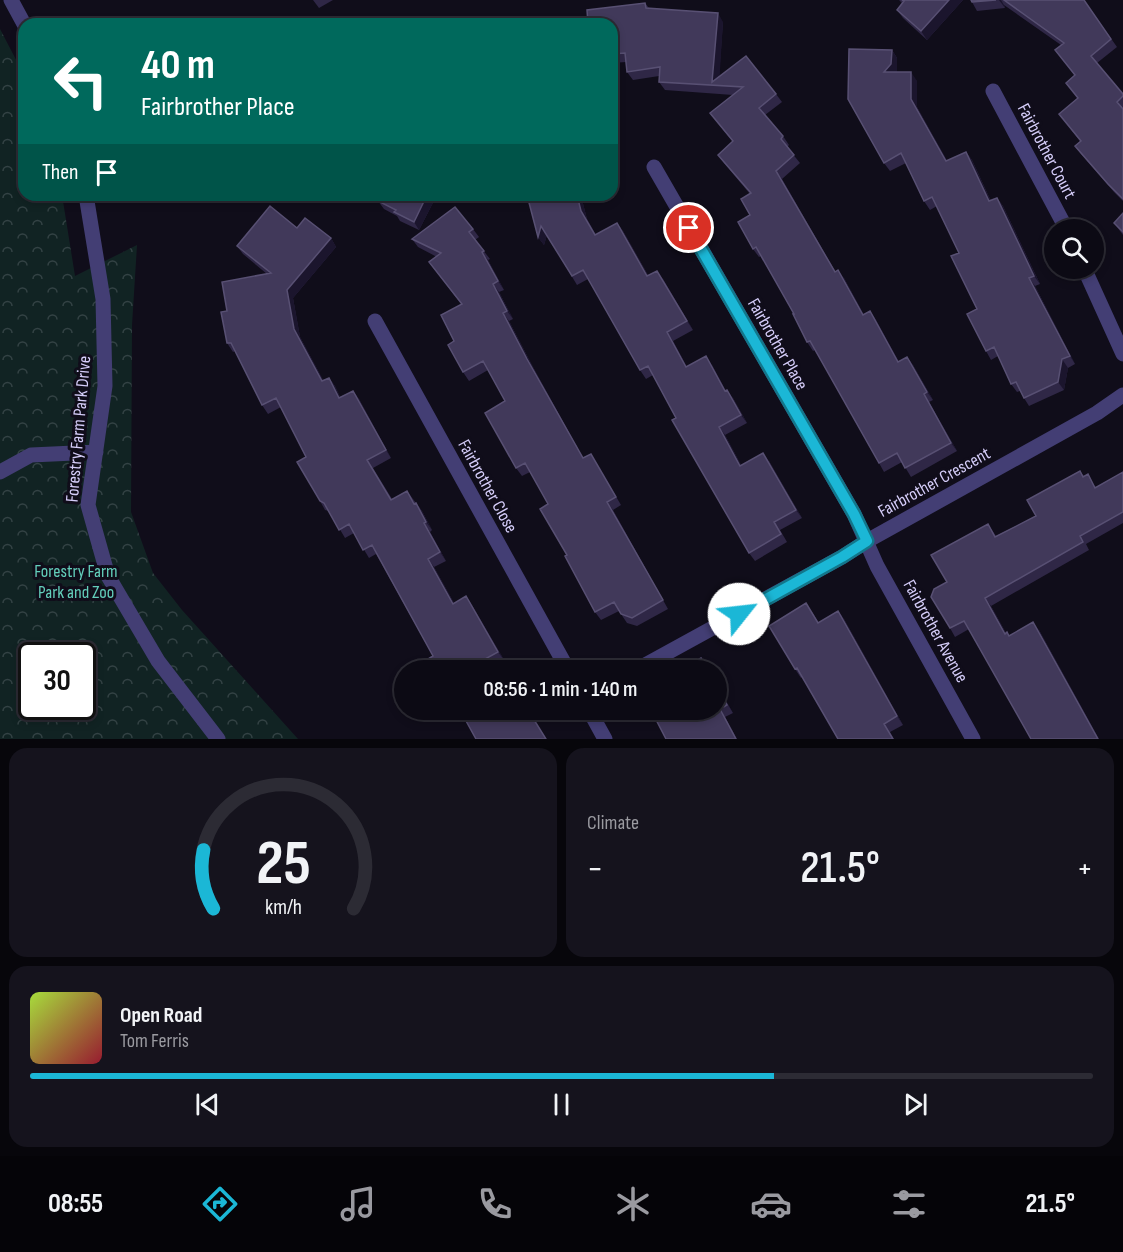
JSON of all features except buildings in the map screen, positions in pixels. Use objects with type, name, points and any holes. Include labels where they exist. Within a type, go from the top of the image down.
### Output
[{"type":"street","points":[[11,0],[21,18]]},
{"type":"street","name":"Fairbrother Court","points":[[993,91],[1061,219]]},
{"type":"street","name":"Fairbrother Place","points":[[654,167],[854,514],[867,541]]},
{"type":"street","name":"Forestry Farm Park Drive","points":[[87,201],[103,299],[105,386],[88,505],[108,576],[158,661],[218,739]]},
{"type":"street","points":[[1089,279],[1123,354]]},
{"type":"street","name":"Fairbrother Close","points":[[375,321],[562,660]]},
{"type":"street","name":"Fairbrother Crescent","points":[[654,660],[842,557],[1086,419],[1123,395]]},
{"type":"street","points":[[0,472],[31,455],[96,453]]},
{"type":"street","name":"Fairbrother Avenue","points":[[867,541],[877,566],[973,739]]},
{"type":"street","points":[[595,720],[605,739]]},
{"type":"green space","name":"Forestry Farm Park and Zoo","points":[[0,29],[18,64],[18,201],[63,201],[75,276],[137,245],[132,325],[131,512],[153,573],[182,610],[298,739],[0,739]]},
{"type":"route","points":[[689,228],[854,514],[867,541],[739,614]]}]
